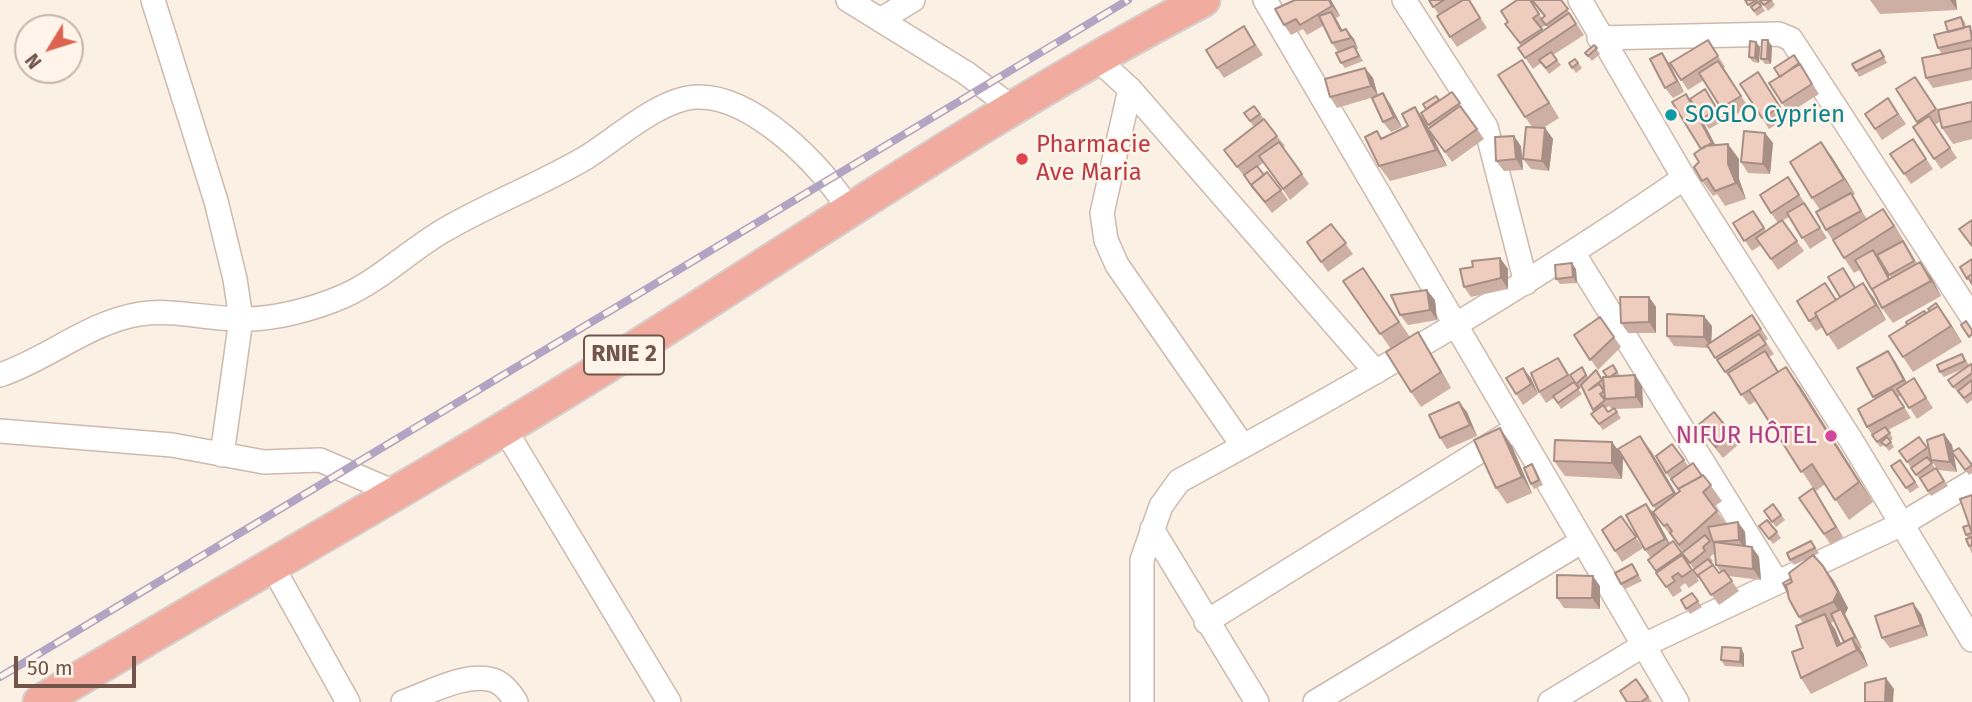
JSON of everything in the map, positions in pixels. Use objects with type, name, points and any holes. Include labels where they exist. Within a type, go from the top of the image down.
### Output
[{"type":"highway","name":"RNIE 2","points":[[40,702],[504,428],[849,210],[1097,59],[1203,0]]},
{"type":"street","points":[[153,0],[216,201],[235,279],[241,319],[222,455]]},
{"type":"street","points":[[848,0],[966,74],[1014,109]]},
{"type":"street","points":[[880,20],[913,0]]},
{"type":"street","points":[[1265,0],[1677,702]]},
{"type":"street","points":[[1404,0],[1486,127],[1526,283]]},
{"type":"street","points":[[1580,0],[1599,37],[1684,178],[1972,639]]},
{"type":"street","points":[[1599,37],[1779,34],[1791,39],[1972,317]]},
{"type":"street","points":[[1097,59],[1130,89],[1376,372]]},
{"type":"street","points":[[1130,89],[1102,214],[1106,240],[1117,265],[1243,446]]},
{"type":"street","points":[[0,375],[37,360],[105,324],[140,314],[217,315],[241,319],[315,307],[345,296],[443,230],[562,172],[671,103],[695,96],[718,98],[766,124],[817,165],[849,210]]},
{"type":"street","points":[[1142,702],[1142,560],[1161,506],[1179,481],[1376,372],[1526,283],[1574,254],[1684,178]]},
{"type":"street","points":[[1574,254],[1777,582]]},
{"type":"street","points":[[504,428],[669,702]]},
{"type":"street","points":[[1206,622],[1515,429]]},
{"type":"street","points":[[0,431],[172,445],[264,462],[320,460],[394,492]]},
{"type":"street","points":[[1550,702],[1644,645],[1902,524],[1972,482]]},
{"type":"street","points":[[1152,529],[1257,702]]},
{"type":"street","points":[[1315,702],[1581,542]]},
{"type":"street","points":[[271,564],[348,702]]},
{"type":"street","points":[[403,702],[470,679],[494,680],[508,690],[516,702]]},
{"type":"building","points":[[1295,0],[1329,0],[1332,6],[1300,25],[1296,19],[1284,25],[1275,9]]},
{"type":"building","points":[[1429,0],[1444,0],[1433,7]]},
{"type":"building","points":[[1463,0],[1469,0],[1480,18],[1450,37],[1437,16]]},
{"type":"building","points":[[1517,0],[1530,0],[1539,14],[1533,18],[1542,29],[1520,43],[1505,24],[1508,22],[1501,11]]},
{"type":"building","points":[[1532,0],[1561,0],[1568,9],[1546,25],[1541,19],[1545,16]]},
{"type":"building","points":[[1758,2],[1761,6],[1754,11],[1751,7]]},
{"type":"building","points":[[1331,12],[1341,31],[1346,29],[1351,38],[1332,43],[1319,16]]},
{"type":"building","points":[[1569,13],[1576,24],[1525,58],[1518,48]]},
{"type":"building","points":[[1961,17],[1964,28],[1948,32],[1945,22]]},
{"type":"building","points":[[1244,26],[1255,45],[1217,68],[1206,50]]},
{"type":"building","points":[[1970,26],[1972,40],[1938,48],[1934,35]]},
{"type":"building","points":[[1708,40],[1718,56],[1681,80],[1670,63]]},
{"type":"building","points":[[1762,40],[1768,40],[1767,59],[1761,59]]},
{"type":"building","points":[[1750,41],[1756,42],[1755,58],[1749,57]]},
{"type":"building","points":[[1594,45],[1597,48],[1588,56],[1585,53]]},
{"type":"building","points":[[1354,46],[1359,56],[1341,63],[1336,53]]},
{"type":"building","points":[[1972,48],[1972,68],[1926,78],[1922,58]]},
{"type":"building","points":[[1880,50],[1884,57],[1856,71],[1852,64]]},
{"type":"building","points":[[1551,52],[1557,60],[1546,68],[1539,60]]},
{"type":"building","points":[[1662,53],[1677,81],[1665,88],[1650,59]]},
{"type":"building","points":[[1794,55],[1799,63],[1780,77],[1774,68]]},
{"type":"building","points":[[1575,59],[1578,63],[1572,68],[1569,63]]},
{"type":"building","points":[[1522,60],[1549,103],[1525,117],[1498,75]]},
{"type":"building","points":[[1718,61],[1741,96],[1721,108],[1699,73]]},
{"type":"building","points":[[1800,64],[1812,84],[1782,103],[1769,83]]},
{"type":"building","points":[[1365,68],[1371,86],[1330,97],[1325,79]]},
{"type":"building","points":[[1758,72],[1780,107],[1762,118],[1740,84]]},
{"type":"building","points":[[1915,77],[1936,109],[1917,122],[1896,89]]},
{"type":"building","points":[[1705,89],[1717,109],[1702,119],[1690,99]]},
{"type":"building","points":[[1452,92],[1460,103],[1428,125],[1421,113]]},
{"type":"building","points":[[1383,93],[1394,117],[1383,122],[1372,98]]},
{"type":"building","points":[[1686,94],[1712,143],[1701,149],[1672,102]]},
{"type":"building","points":[[1436,96],[1439,100],[1426,109],[1423,104]]},
{"type":"building","points":[[1888,98],[1898,114],[1875,129],[1865,114]]},
{"type":"building","points":[[1972,102],[1972,121],[1942,128],[1938,110]]},
{"type":"building","points":[[1254,106],[1260,114],[1250,121],[1244,113]]},
{"type":"building","points":[[1460,106],[1477,129],[1445,152],[1428,129]]},
{"type":"building","points":[[1415,107],[1436,150],[1379,166],[1365,137],[1377,131],[1381,139],[1408,126],[1402,114]]},
{"type":"building","points":[[1929,116],[1950,148],[1934,159],[1913,127]]},
{"type":"building","points":[[1264,119],[1277,136],[1237,167],[1224,150]]},
{"type":"building","points":[[1526,127],[1545,128],[1542,161],[1523,159]]},
{"type":"building","points":[[1744,131],[1765,133],[1763,164],[1741,162]]},
{"type":"building","points":[[1514,136],[1516,159],[1496,161],[1495,137]]},
{"type":"building","points":[[1913,139],[1926,159],[1904,174],[1890,154]]},
{"type":"building","points":[[1279,142],[1302,174],[1283,189],[1259,156]]},
{"type":"building","points":[[1821,142],[1844,179],[1812,198],[1790,162]]},
{"type":"building","points":[[1728,144],[1728,164],[1736,183],[1715,191],[1707,178],[1702,181],[1694,167],[1699,162],[1694,154],[1705,146]]},
{"type":"building","points":[[1257,166],[1264,175],[1251,185],[1253,188],[1244,175]]},
{"type":"building","points":[[1267,172],[1281,190],[1265,202],[1251,185]]},
{"type":"building","points":[[1788,177],[1799,195],[1771,213],[1760,195]]},
{"type":"building","points":[[1851,193],[1861,211],[1826,230],[1816,212]]},
{"type":"building","points":[[1804,203],[1820,228],[1802,238],[1787,213]]},
{"type":"building","points":[[1883,209],[1894,226],[1844,258],[1833,240]]},
{"type":"building","points":[[1753,211],[1764,228],[1744,241],[1733,223]]},
{"type":"building","points":[[1782,220],[1797,241],[1771,259],[1756,238]]},
{"type":"building","points":[[1972,220],[1972,246],[1959,229]]},
{"type":"building","points":[[1331,224],[1346,243],[1321,262],[1307,242]]},
{"type":"building","points":[[1903,241],[1914,261],[1889,275],[1877,255]]},
{"type":"building","points":[[1873,250],[1889,279],[1872,290],[1855,260]]},
{"type":"building","points":[[1500,258],[1501,278],[1464,287],[1460,269],[1473,267],[1472,261]]},
{"type":"building","points":[[1972,259],[1972,274],[1967,279],[1960,267]]},
{"type":"building","points":[[1920,262],[1931,281],[1882,308],[1872,289]]},
{"type":"building","points":[[1572,263],[1573,277],[1556,279],[1555,265]]},
{"type":"building","points":[[1363,268],[1399,322],[1380,334],[1343,281]]},
{"type":"building","points":[[1843,268],[1855,288],[1840,297],[1828,277]]},
{"type":"building","points":[[1825,283],[1836,300],[1815,313],[1817,316],[1809,321],[1797,301]]},
{"type":"building","points":[[1863,283],[1876,305],[1827,335],[1815,313]]},
{"type":"building","points":[[1427,290],[1430,310],[1400,315],[1391,295]]},
{"type":"building","points":[[1620,297],[1649,297],[1649,322],[1621,323]]},
{"type":"building","points":[[1936,303],[1938,306],[1930,311],[1928,309]]},
{"type":"building","points":[[1938,306],[1951,326],[1903,357],[1889,336]]},
{"type":"building","points":[[1924,311],[1926,313],[1907,325],[1906,322]]},
{"type":"building","points":[[1667,314],[1704,316],[1704,337],[1667,336]]},
{"type":"building","points":[[1752,315],[1761,329],[1715,358],[1707,345]]},
{"type":"building","points":[[1600,317],[1614,337],[1590,360],[1574,335]]},
{"type":"building","points":[[1966,321],[1972,330],[1969,337],[1961,325]]},
{"type":"building","points":[[1418,332],[1441,372],[1411,392],[1386,352]]},
{"type":"building","points":[[1759,334],[1766,344],[1725,372],[1717,360]]},
{"type":"building","points":[[1765,351],[1778,372],[1741,395],[1728,373]]},
{"type":"building","points":[[1888,351],[1904,380],[1873,397],[1857,368]]},
{"type":"building","points":[[1962,354],[1965,361],[1940,372],[1937,365]]},
{"type":"building","points":[[1558,358],[1568,375],[1539,392],[1531,373]]},
{"type":"building","points":[[1971,364],[1972,373],[1953,387],[1948,380]]},
{"type":"building","points":[[1613,365],[1617,372],[1607,377],[1603,371]]},
{"type":"building","points":[[1582,367],[1586,375],[1576,384],[1570,375]]},
{"type":"building","points":[[1786,367],[1859,482],[1835,500],[1812,464],[1801,472],[1749,390]]},
{"type":"building","points":[[1523,368],[1531,384],[1516,394],[1506,378]]},
{"type":"building","points":[[1596,370],[1602,380],[1589,390],[1599,384],[1604,391],[1600,394],[1605,400],[1593,410],[1581,385]]},
{"type":"building","points":[[1635,375],[1636,397],[1605,399],[1603,377]]},
{"type":"building","points":[[1914,378],[1926,398],[1909,408],[1897,389]]},
{"type":"building","points":[[1972,380],[1972,392],[1964,398],[1958,391]]},
{"type":"building","points":[[1574,382],[1579,388],[1558,403],[1553,396]]},
{"type":"building","points":[[1892,389],[1904,407],[1867,427],[1858,409]]},
{"type":"building","points":[[1459,402],[1470,425],[1440,438],[1429,415]]},
{"type":"building","points":[[1603,405],[1608,412],[1614,408],[1617,412],[1599,424],[1591,414]]},
{"type":"building","points":[[1714,412],[1732,434],[1716,447],[1697,426]]},
{"type":"building","points":[[1885,427],[1890,433],[1877,442],[1872,435]]},
{"type":"building","points":[[1500,428],[1522,477],[1496,488],[1474,440]]},
{"type":"building","points":[[1944,434],[1950,462],[1931,460],[1927,440]]},
{"type":"building","points":[[1640,436],[1674,493],[1653,506],[1618,449]]},
{"type":"building","points":[[1887,437],[1891,442],[1886,446],[1881,442]]},
{"type":"building","points":[[1919,437],[1927,448],[1907,462],[1899,451]]},
{"type":"building","points":[[1555,440],[1612,442],[1612,463],[1554,461]]},
{"type":"building","points":[[1672,444],[1684,460],[1666,473],[1656,456]]},
{"type":"building","points":[[1959,448],[1972,465],[1965,470],[1952,452]]},
{"type":"building","points":[[1927,457],[1932,463],[1916,475],[1911,468]]},
{"type":"building","points":[[1900,460],[1915,482],[1906,488],[1891,466]]},
{"type":"building","points":[[1693,463],[1702,476],[1678,489],[1671,479]]},
{"type":"building","points":[[1532,464],[1539,480],[1531,484],[1524,468]]},
{"type":"building","points":[[1936,468],[1944,481],[1928,491],[1920,478]]},
{"type":"building","points":[[1703,475],[1711,485],[1703,492],[1717,511],[1679,545],[1667,524],[1664,526],[1653,512],[1680,491],[1678,489]]},
{"type":"building","points":[[1813,488],[1836,527],[1824,534],[1799,498]]},
{"type":"building","points":[[1972,495],[1972,533],[1960,499]]},
{"type":"building","points":[[1646,504],[1665,539],[1645,550],[1626,515]]},
{"type":"building","points":[[1773,504],[1781,515],[1772,522],[1764,511]]},
{"type":"building","points":[[1621,516],[1636,537],[1615,551],[1602,530]]},
{"type":"building","points":[[1767,520],[1777,532],[1769,539],[1759,526]]},
{"type":"building","points":[[1738,522],[1739,540],[1713,542],[1708,527]]},
{"type":"building","points":[[1969,525],[1972,533],[1966,535],[1963,527]]},
{"type":"building","points":[[1705,535],[1710,541],[1703,547],[1705,551],[1690,563],[1682,553]]},
{"type":"building","points":[[1972,537],[1972,545],[1969,546],[1966,539]]},
{"type":"building","points":[[1673,541],[1682,553],[1656,571],[1648,560]]},
{"type":"building","points":[[1811,541],[1815,548],[1790,560],[1787,553]]},
{"type":"building","points":[[1714,542],[1752,547],[1753,569],[1716,565]]},
{"type":"building","points":[[1682,555],[1692,570],[1682,577],[1678,573],[1672,577],[1675,581],[1666,587],[1656,573]]},
{"type":"building","points":[[1813,555],[1823,566],[1838,592],[1833,602],[1799,617],[1789,599],[1786,585],[1792,582],[1789,573]]},
{"type":"building","points":[[1708,559],[1713,565],[1698,577],[1693,570]]},
{"type":"building","points":[[1632,564],[1638,575],[1621,584],[1615,573]]},
{"type":"building","points":[[1713,565],[1719,573],[1724,570],[1732,581],[1711,595],[1698,575]]},
{"type":"building","points":[[1557,575],[1593,576],[1592,598],[1557,598]]},
{"type":"building","points":[[1790,579],[1792,582],[1786,585],[1788,593],[1783,583]]},
{"type":"building","points":[[1692,593],[1698,601],[1686,609],[1681,600]]},
{"type":"building","points":[[1913,603],[1921,625],[1882,638],[1875,616]]},
{"type":"building","points":[[1841,609],[1855,637],[1844,642],[1831,614]]},
{"type":"building","points":[[1825,614],[1837,646],[1852,638],[1857,650],[1801,678],[1792,652],[1803,648],[1796,626]]},
{"type":"building","points":[[1722,647],[1741,648],[1740,662],[1721,660]]},
{"type":"building","points":[[1886,678],[1885,702],[1865,702],[1865,683]]},
{"type":"building","points":[[1636,679],[1648,697],[1641,702],[1627,702],[1620,691]]},
{"type":"railway","points":[[0,677],[1128,0]]},
{"type":"place","name":"SOGLO Cyprien","points":[[1671,115]]},
{"type":"place","name":"Pharmacie Ave Maria","points":[[1022,159]]},
{"type":"place","name":"NIFUR HÔTEL","points":[[1831,436]]}]
